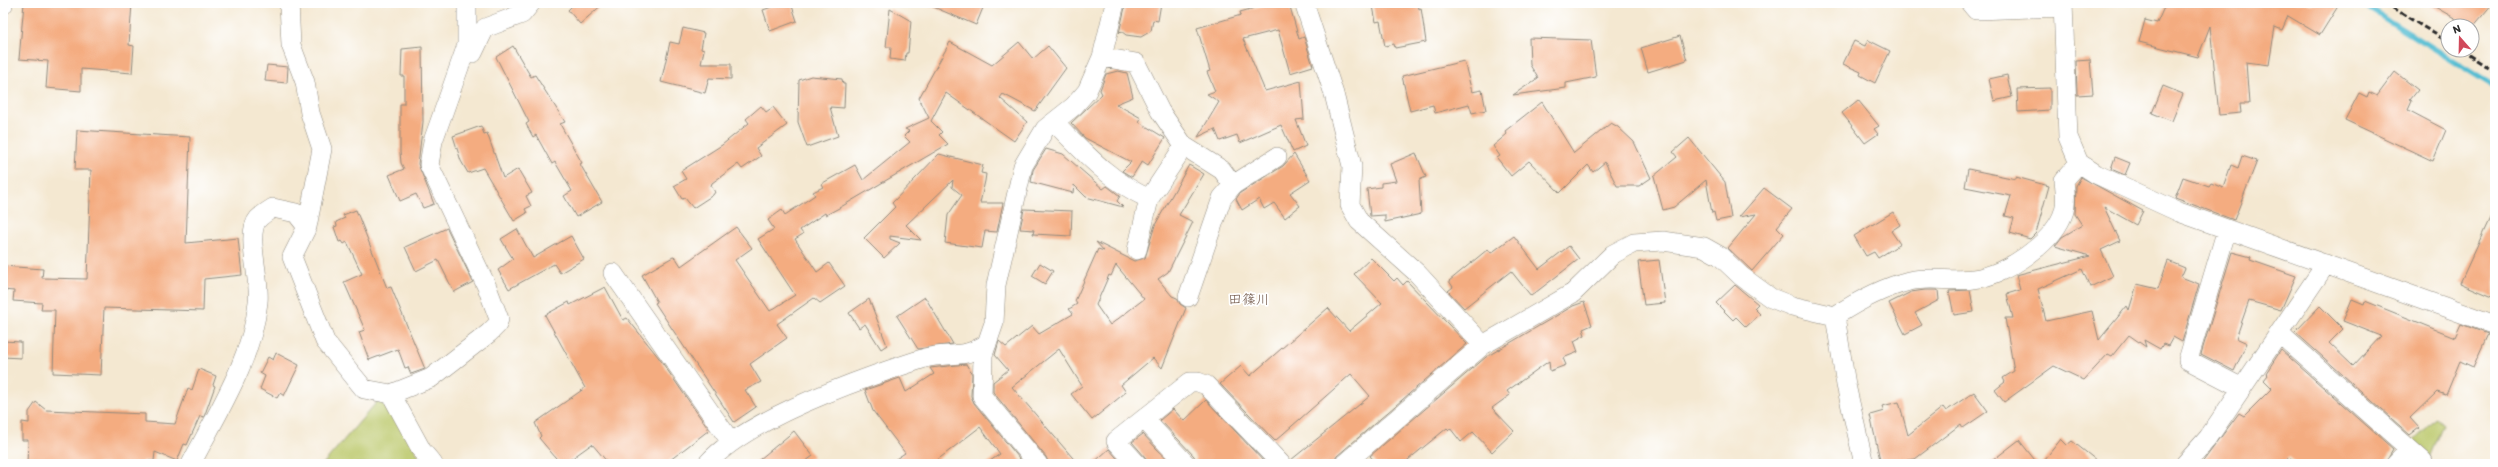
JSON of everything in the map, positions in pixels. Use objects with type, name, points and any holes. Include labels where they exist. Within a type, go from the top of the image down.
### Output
[{"type":"street","points":[[289,3],[291,45],[305,82],[310,113],[322,149],[307,227],[292,257],[325,341],[364,389],[391,394],[431,378],[489,334],[500,319],[488,287],[429,165],[433,141],[467,45],[467,3]]},
{"type":"street","points":[[465,52],[473,53],[481,34],[486,28],[522,14],[531,3]]},
{"type":"street","points":[[1038,464],[982,396],[984,355],[994,323],[996,285],[1023,166],[1039,136],[1074,106],[1087,91],[1102,57],[1115,3]]},
{"type":"street","points":[[1304,3],[1334,94],[1352,166],[1350,205],[1359,221],[1418,273],[1483,345]]},
{"type":"street","points":[[1970,3],[1976,10],[2063,5],[2068,138],[2079,163],[2096,174],[2179,212],[2495,325]]},
{"type":"street","points":[[1102,57],[1136,63],[1160,111],[1184,146],[1222,170],[1233,185]]},
{"type":"street","points":[[1054,122],[1101,169],[1124,187],[1149,199]]},
{"type":"street","points":[[1137,250],[1149,199],[1184,146]]},
{"type":"street","points":[[1188,297],[1222,198],[1233,185],[1277,157]]},
{"type":"street","points":[[1344,464],[1483,345],[1573,293],[1613,254],[1634,243],[1646,241],[1704,248],[1720,256],[1741,276],[1771,298],[1792,306],[1835,316],[1854,304],[1894,286],[1923,279],[1972,280],[1991,276],[2005,269],[2035,249],[2058,224],[2065,210],[2064,180],[2079,163]]},
{"type":"street","points":[[191,464],[242,361],[255,327],[260,288],[252,237],[258,219],[273,208],[296,213],[307,227]]},
{"type":"street","points":[[2227,229],[2188,360],[2242,388]]},
{"type":"street","points":[[2185,464],[2208,438],[2326,264]]},
{"type":"street","points":[[612,272],[731,442]]},
{"type":"street","points":[[1835,316],[1846,385],[1864,464]]},
{"type":"street","points":[[2279,333],[2423,461]]},
{"type":"street","points":[[707,464],[731,442],[790,410],[863,380],[927,358],[967,353],[987,344]]},
{"type":"street","points":[[1137,464],[1116,441],[1190,382],[1198,382],[1206,386],[1281,464]]},
{"type":"street","points":[[391,394],[422,452],[433,464]]},
{"type":"street","points":[[1144,419],[1186,464]]},
{"type":"street","points":[[2395,464],[2409,449]]},
{"type":"green space","points":[[382,396],[424,464],[323,464]]},
{"type":"green space","points":[[2436,418],[2443,424],[2428,460],[2411,444]]},
{"type":"building","points":[[24,3],[132,3],[129,45],[134,46],[132,73],[81,69],[81,91],[46,88],[48,61],[19,59]]},
{"type":"building","points":[[575,3],[604,3],[580,24],[568,10]]},
{"type":"building","points":[[783,3],[791,3],[797,21],[770,31],[763,10]]},
{"type":"building","points":[[924,3],[985,3],[976,25]]},
{"type":"building","points":[[1126,3],[1161,3],[1158,21],[1153,20],[1151,31],[1141,37],[1126,35],[1121,31],[1119,33]]},
{"type":"building","points":[[1272,3],[1289,3],[1299,39],[1304,37],[1313,66],[1290,73],[1278,30],[1243,39],[1265,91],[1301,81],[1304,119],[1296,120],[1306,146],[1293,152],[1281,125],[1240,143],[1237,135],[1220,141],[1215,129],[1198,137],[1219,102],[1207,94],[1215,91],[1207,72],[1210,71],[1197,28],[1241,15],[1240,12]]},
{"type":"building","points":[[1384,3],[1418,3],[1419,9],[1421,8],[1426,42],[1395,48],[1394,44],[1385,46],[1380,21],[1376,22],[1373,6]]},
{"type":"building","points":[[2166,3],[2340,3],[2320,35],[2288,16],[2282,30],[2275,27],[2269,65],[2246,62],[2249,104],[2240,104],[2241,113],[2219,115],[2210,26],[2198,57],[2139,42],[2145,20],[2157,23]]},
{"type":"building","points":[[2428,3],[2493,3],[2480,18],[2454,18]]},
{"type":"building","points":[[890,9],[911,21],[908,53],[906,53],[905,61],[890,59],[891,47],[886,47]]},
{"type":"building","points":[[683,28],[704,33],[701,49],[704,50],[701,64],[731,64],[731,79],[709,78],[705,93],[661,82],[670,42],[679,44]]},
{"type":"building","points":[[1680,36],[1687,60],[1648,72],[1641,48]]},
{"type":"building","points":[[1529,38],[1591,40],[1596,77],[1566,83],[1566,88],[1513,95],[1538,78],[1530,65]]},
{"type":"building","points":[[1868,40],[1890,51],[1875,83],[1860,75],[1861,72],[1843,64],[1854,41],[1865,46]]},
{"type":"building","points":[[950,42],[992,65],[1019,42],[1033,59],[1048,46],[1066,68],[1035,111],[1003,94],[1000,98],[1027,122],[1014,141],[946,93],[931,121],[942,132],[939,135],[948,144],[839,208],[826,215],[825,213],[800,230],[803,234],[795,239],[817,272],[829,263],[845,286],[820,303],[814,298],[777,324],[787,338],[750,364],[761,382],[745,390],[756,407],[734,422],[655,303],[657,302],[642,275],[673,257],[676,258],[681,266],[736,227],[752,248],[735,260],[770,311],[795,295],[758,239],[774,229],[768,220],[782,210],[785,215],[815,195],[813,192],[823,187],[821,184],[855,165],[863,180],[910,142],[904,136],[909,131],[905,129],[929,118],[919,98]]},
{"type":"building","points":[[513,46],[531,77],[535,75],[565,122],[560,124],[582,163],[580,164],[602,202],[576,217],[564,196],[572,191],[555,162],[552,164],[536,135],[533,137],[526,124],[529,122],[496,57]]},
{"type":"building","points":[[422,47],[423,122],[418,164],[434,204],[423,208],[416,194],[400,201],[389,175],[404,169],[401,163],[400,152],[400,104],[404,104],[404,76],[401,76],[402,49]]},
{"type":"building","points":[[2090,60],[2093,94],[2077,95],[2076,61]]},
{"type":"building","points":[[1464,61],[1472,92],[1482,90],[1486,110],[1472,113],[1469,104],[1435,113],[1433,105],[1410,111],[1402,76]]},
{"type":"building","points":[[267,65],[288,67],[287,83],[265,81]]},
{"type":"building","points":[[1118,71],[1127,73],[1133,97],[1116,104],[1141,118],[1139,122],[1165,138],[1148,165],[1142,161],[1132,177],[1122,171],[1131,162],[1085,138],[1071,123],[1102,94],[1100,90],[1106,74]]},
{"type":"building","points":[[2395,72],[2418,90],[2410,100],[2412,101],[2408,110],[2446,130],[2433,161],[2345,120],[2359,93],[2367,97],[2369,92],[2377,96]]},
{"type":"building","points":[[2007,75],[2012,97],[1994,101],[1989,79]]},
{"type":"building","points":[[811,76],[842,79],[843,84],[845,84],[844,108],[830,107],[838,136],[807,147],[798,122],[799,80]]},
{"type":"building","points":[[2163,86],[2183,94],[2172,121],[2152,113]]},
{"type":"building","points":[[2050,88],[2050,110],[2018,112],[2017,89]]},
{"type":"building","points":[[1858,100],[1879,126],[1874,129],[1878,134],[1865,143],[1842,113]]},
{"type":"building","points":[[1542,102],[1574,153],[1611,123],[1618,127],[1634,142],[1651,178],[1639,186],[1617,186],[1605,162],[1593,172],[1588,165],[1560,193],[1529,161],[1511,176],[1497,158],[1500,156],[1493,146],[1507,134],[1505,131]]},
{"type":"building","points":[[761,106],[766,112],[773,107],[787,125],[756,148],[761,156],[742,169],[738,164],[712,183],[711,186],[715,192],[713,195],[693,208],[685,198],[682,199],[674,186],[686,179],[681,171],[722,145],[749,123],[746,119]]},
{"type":"building","points":[[481,126],[484,134],[487,133],[503,178],[518,169],[532,193],[526,196],[531,206],[525,209],[527,213],[514,221],[483,168],[468,173],[461,161],[453,136]]},
{"type":"building","points":[[77,130],[190,137],[186,243],[238,238],[242,275],[204,279],[203,311],[104,308],[101,375],[53,373],[55,310],[41,310],[42,303],[13,301],[14,291],[3,290],[3,266],[43,269],[42,278],[87,279],[91,170],[75,170]]},
{"type":"building","points":[[1689,138],[1725,182],[1731,218],[1716,221],[1714,212],[1712,213],[1706,180],[1674,207],[1663,210],[1654,176],[1677,157],[1673,152]]},
{"type":"building","points":[[1046,149],[1063,154],[1103,189],[1107,186],[1120,196],[1117,201],[1123,207],[1086,197],[1074,185],[1073,193],[1031,182],[1033,170]]},
{"type":"building","points":[[1416,153],[1426,177],[1419,180],[1421,214],[1385,222],[1385,215],[1370,216],[1367,189],[1381,187],[1381,183],[1396,181],[1390,164]]},
{"type":"building","points":[[939,154],[983,165],[981,173],[986,174],[980,203],[1003,203],[997,232],[985,231],[982,248],[945,243],[948,215],[962,195],[952,187],[953,180],[906,225],[921,240],[890,236],[890,239],[900,243],[884,258],[864,238],[895,207],[892,203]]},
{"type":"building","points":[[1294,154],[1310,180],[1290,193],[1300,206],[1285,218],[1274,203],[1264,209],[1259,199],[1242,210],[1236,199],[1240,193],[1283,166]]},
{"type":"building","points":[[2242,156],[2257,161],[2234,220],[2175,198],[2183,177],[2209,186],[2211,183],[2223,188],[2231,165],[2238,168]]},
{"type":"building","points":[[2115,157],[2130,163],[2125,175],[2111,169]]},
{"type":"building","points":[[1189,165],[1204,174],[1179,215],[1193,222],[1168,272],[1158,279],[1172,296],[1177,298],[1180,304],[1186,308],[1162,368],[1153,358],[1121,385],[1126,392],[1092,420],[1071,394],[1082,386],[1059,349],[1012,387],[1078,464],[1049,464],[1046,457],[993,392],[993,382],[1008,370],[995,355],[999,341],[1006,347],[1032,326],[1039,334],[1073,314],[1069,309],[1077,304],[1075,301],[1098,249],[1104,251],[1096,242],[1134,261],[1145,258],[1155,225]],"holes":[[[1116,265],[1144,299],[1110,325],[1096,305],[1109,275],[1111,276]]]},
{"type":"building","points":[[1968,169],[2016,179],[2016,177],[2049,186],[2036,233],[2030,239],[2010,233],[2014,218],[2005,216],[2011,196],[1965,187]]},
{"type":"building","points":[[2081,177],[2143,211],[2136,225],[2104,207],[2120,241],[2101,250],[2113,276],[2090,287],[2082,269],[2038,289],[2046,321],[2092,311],[2099,340],[2127,306],[2129,310],[2137,284],[2158,289],[2168,261],[2185,268],[2181,277],[2199,284],[2182,342],[2173,337],[2168,346],[2163,344],[2160,349],[2144,340],[2146,347],[2129,335],[2112,356],[2108,354],[2084,380],[2054,366],[2004,402],[1995,390],[2005,382],[2003,378],[2014,371],[2005,318],[2013,318],[2007,294],[2020,290],[2016,275],[2090,256],[2055,246],[2062,237],[2082,225],[2075,214],[2076,186]]},
{"type":"building","points":[[1764,188],[1792,209],[1777,227],[1784,234],[1752,271],[1728,248],[1756,214],[1739,217]]},
{"type":"building","points":[[2495,207],[2495,298],[2460,283]]},
{"type":"building","points":[[1024,209],[1072,211],[1071,236],[1033,234],[1034,230],[1020,229]]},
{"type":"building","points":[[356,210],[387,288],[391,287],[425,369],[411,374],[408,367],[405,368],[398,349],[369,360],[359,332],[365,330],[344,282],[362,274],[347,242],[344,244],[342,241],[339,242],[334,227],[337,226],[336,222],[345,218],[343,215]]},
{"type":"building","points":[[1893,212],[1900,225],[1891,231],[1900,244],[1878,258],[1874,252],[1866,256],[1854,236]]},
{"type":"building","points":[[447,228],[473,282],[454,292],[438,260],[416,271],[405,247]]},
{"type":"building","points":[[517,229],[533,258],[571,236],[584,259],[560,273],[554,264],[509,289],[498,270],[513,259],[501,239]]},
{"type":"building","points":[[1514,236],[1539,269],[1569,246],[1579,259],[1531,296],[1511,271],[1464,308],[1448,291],[1453,287],[1449,281],[1488,249],[1491,253]]},
{"type":"building","points":[[2232,252],[2251,257],[2250,260],[2296,276],[2281,310],[2249,301],[2236,338],[2247,343],[2234,371],[2201,354]]},
{"type":"building","points":[[1371,258],[1394,281],[1397,278],[1403,285],[1407,281],[1467,344],[1337,456],[1332,464],[1292,464],[1291,460],[1370,396],[1351,374],[1275,441],[1220,384],[1241,366],[1250,376],[1328,308],[1349,331],[1382,303],[1354,274]]},
{"type":"building","points":[[1659,260],[1665,303],[1644,305],[1638,262]]},
{"type":"building","points":[[1040,263],[1053,271],[1045,284],[1032,276]]},
{"type":"building","points":[[1735,285],[1758,304],[1754,308],[1760,314],[1746,327],[1736,317],[1733,320],[1716,303]]},
{"type":"building","points":[[605,287],[623,320],[627,318],[659,358],[709,430],[665,464],[609,464],[592,444],[564,464],[561,464],[539,438],[541,436],[535,423],[585,388],[545,315],[569,302],[570,305]]},
{"type":"building","points":[[1938,290],[1939,300],[1915,313],[1922,325],[1905,334],[1889,303],[1911,292]]},
{"type":"building","points":[[1970,290],[1974,312],[1954,315],[1949,291]]},
{"type":"building","points":[[925,297],[953,344],[918,349],[897,316]]},
{"type":"building","points":[[869,299],[887,345],[881,349],[865,324],[859,328],[849,313]]},
{"type":"building","points":[[2352,299],[2364,304],[2365,301],[2455,337],[2461,324],[2488,334],[2473,367],[2460,361],[2446,395],[2437,392],[2410,418],[2419,428],[2410,435],[2295,332],[2320,306],[2343,329],[2329,343],[2353,366],[2381,336],[2343,321]]},
{"type":"building","points":[[1584,302],[1592,325],[1583,329],[1585,335],[1574,341],[1578,352],[1563,358],[1566,365],[1550,371],[1549,361],[1507,391],[1510,395],[1492,408],[1514,431],[1492,452],[1473,432],[1461,442],[1450,428],[1449,430],[1447,428],[1403,464],[1377,464],[1370,456],[1486,357],[1573,306]]},
{"type":"building","points":[[3,341],[21,342],[21,358],[3,357]]},
{"type":"building","points":[[2281,350],[2393,449],[2384,464],[2298,464],[2289,457],[2283,464],[2201,464],[2239,413],[2244,416],[2272,388],[2264,380],[2268,375],[2266,373]]},
{"type":"building","points":[[276,353],[299,365],[284,396],[280,393],[277,398],[260,389],[265,376],[260,373],[268,357],[273,360]]},
{"type":"building","points":[[966,364],[972,374],[971,396],[974,403],[1024,464],[986,464],[1000,454],[980,427],[932,464],[888,464],[905,453],[873,411],[865,390],[900,378],[906,392],[934,374],[930,368]]},
{"type":"building","points":[[199,369],[216,376],[213,385],[215,386],[204,417],[200,416],[187,445],[184,444],[177,461],[155,452],[154,461],[143,461],[143,464],[27,464],[28,440],[22,440],[22,422],[29,423],[29,412],[36,402],[46,410],[145,414],[145,422],[175,424],[188,388],[192,390]]},
{"type":"building","points":[[1974,392],[1988,411],[1963,428],[1961,424],[1915,459],[1881,464],[1870,415],[1884,411],[1882,406],[1899,402],[1908,435],[1943,407],[1946,411]]},
{"type":"building","points":[[1206,400],[1266,464],[1197,464],[1194,456],[1160,420],[1173,409],[1184,421]]},
{"type":"building","points":[[794,431],[813,456],[802,464],[754,464]]},
{"type":"building","points":[[1143,434],[1171,464],[1148,464],[1145,457],[1132,442]]},
{"type":"building","points":[[2061,439],[2067,445],[2072,441],[2101,464],[2041,464]]},
{"type":"building","points":[[2019,440],[2038,464],[1988,464]]},
{"type":"building","points":[[1109,449],[1122,464],[1092,464]]},
{"type":"waterway","points":[[2360,3],[2495,87]]},
{"type":"railway","points":[[2385,3],[2440,37]]},
{"type":"railway","points":[[2473,58],[2495,72]]},
{"type":"district","name":"田篠川","points":[[1249,299]]}]
